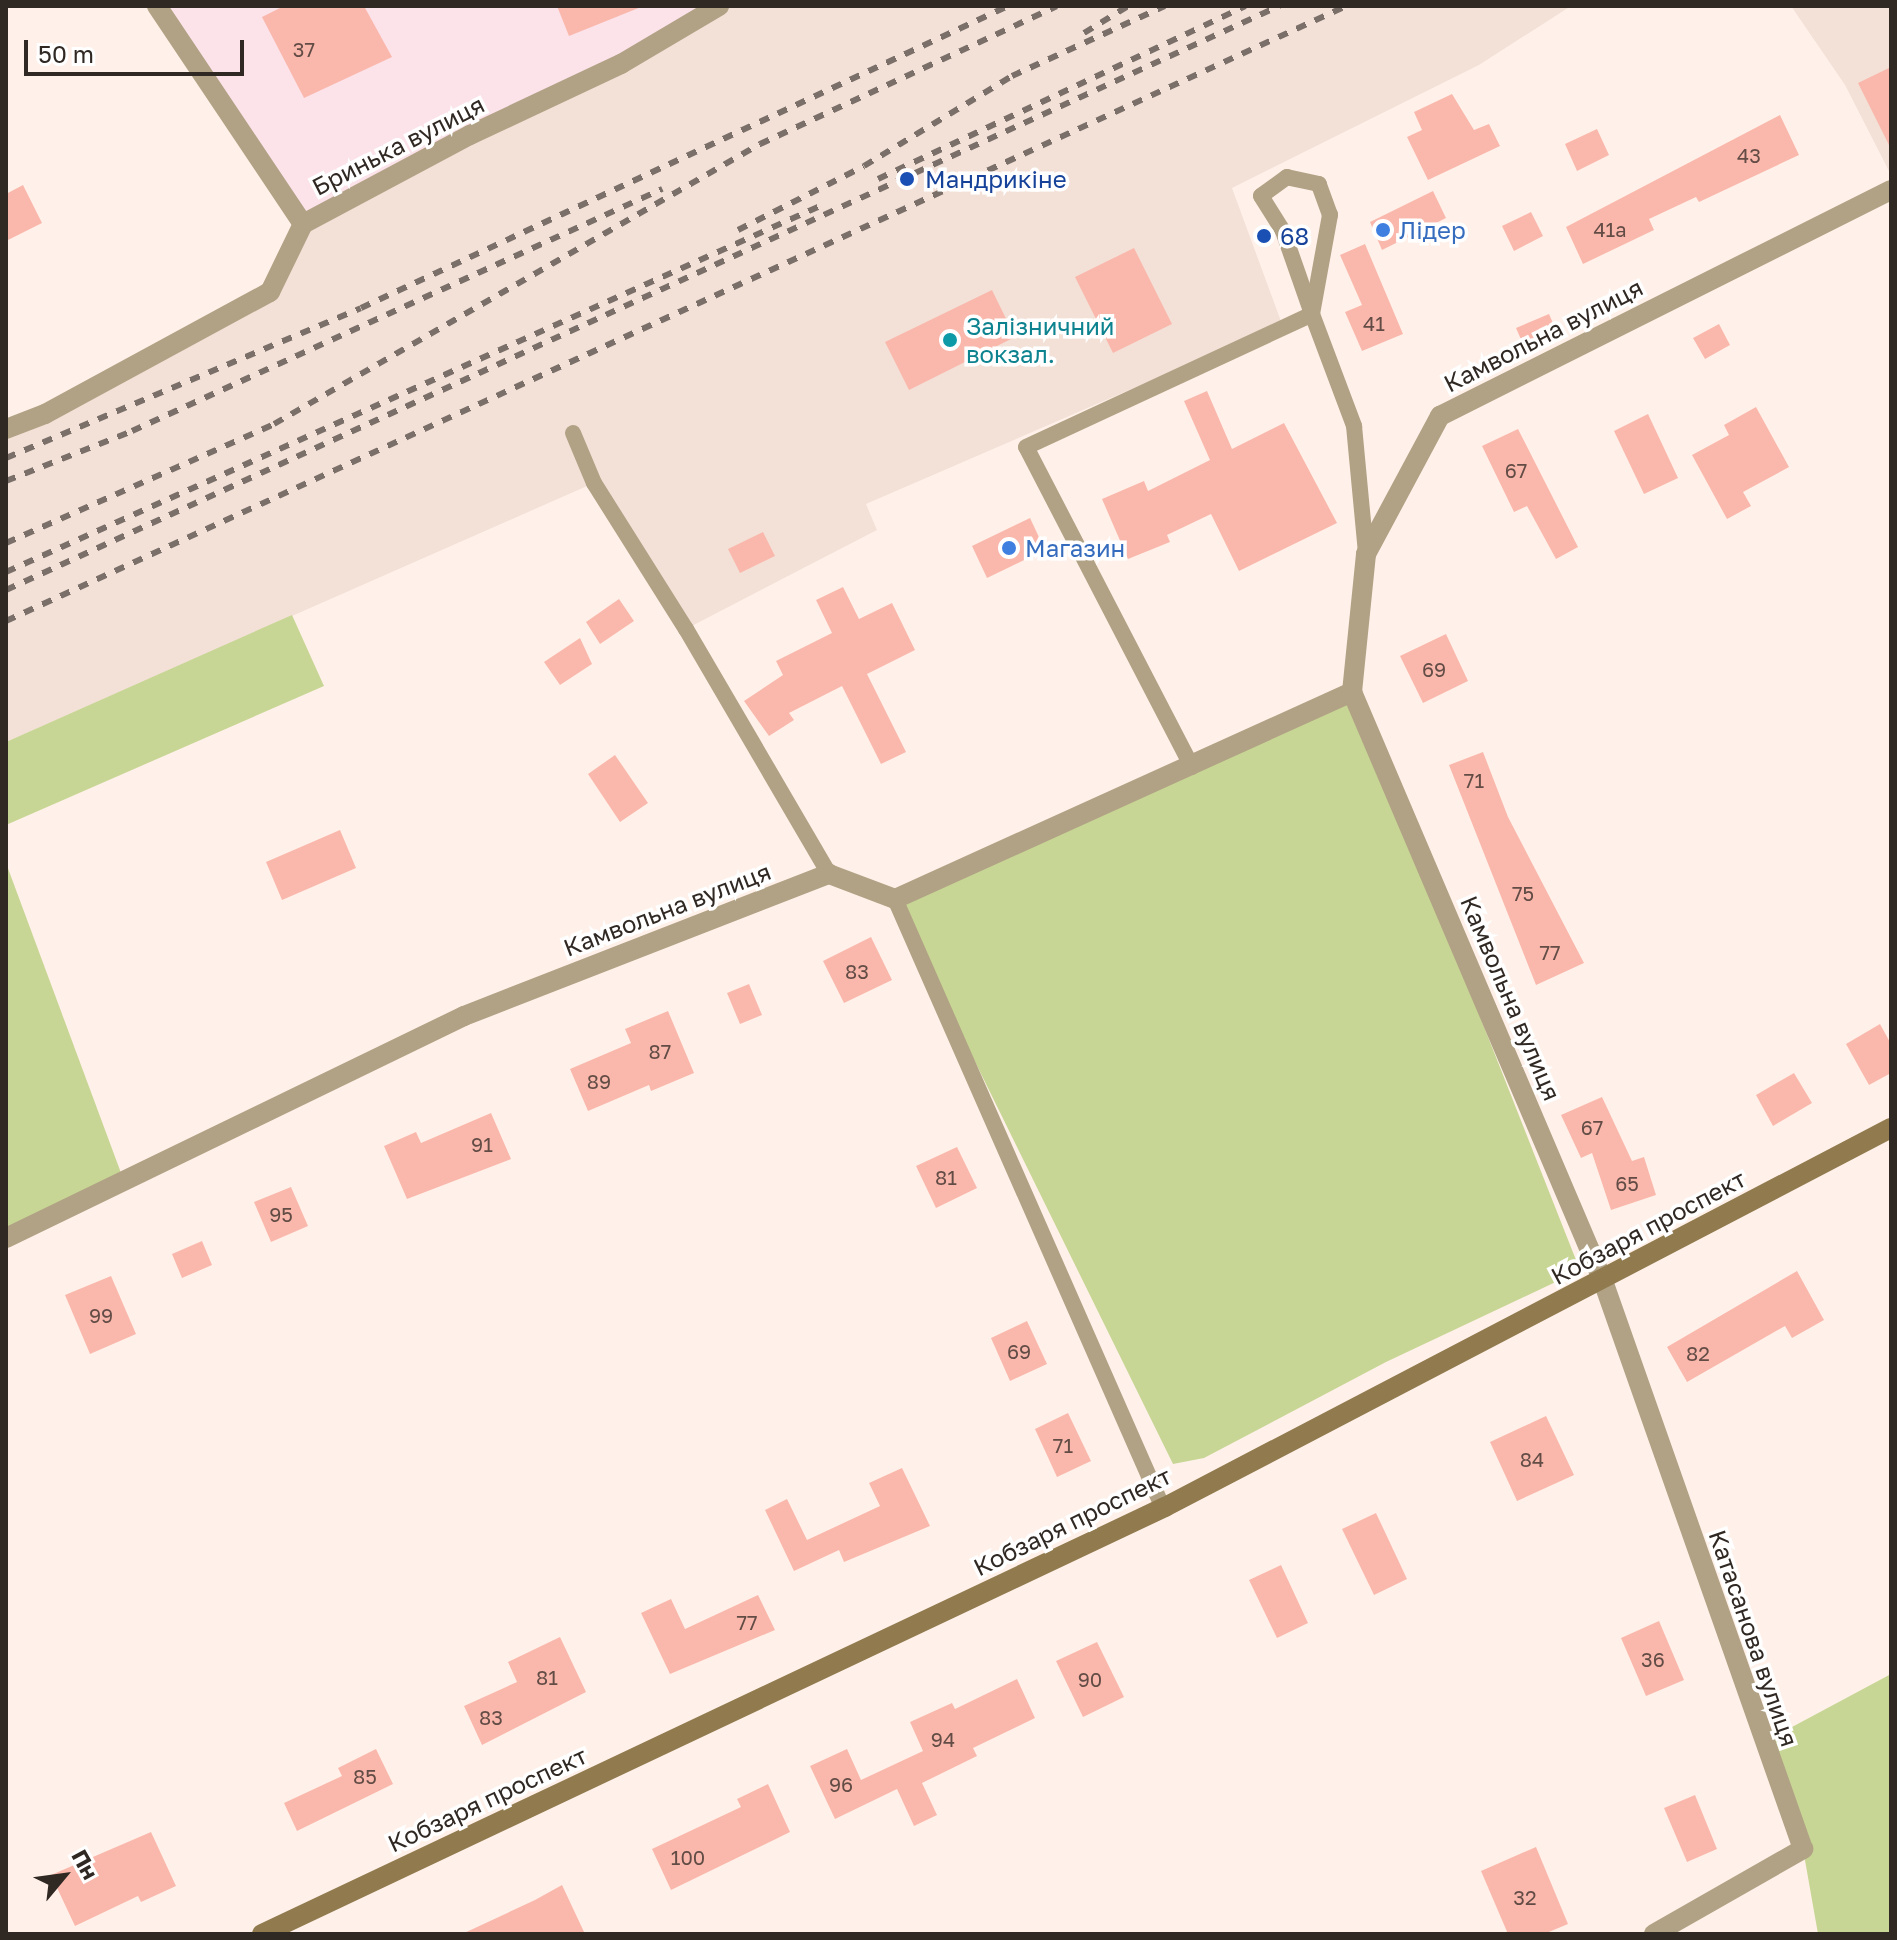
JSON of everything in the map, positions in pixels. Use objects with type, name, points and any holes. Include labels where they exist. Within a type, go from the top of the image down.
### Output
[{"type":"main road","name":"Кобзаря проспект","points":[[262,1934],[1163,1508],[1891,1128]]},
{"type":"street","points":[[157,6],[303,224]]},
{"type":"street","name":"Бринька вулиця","points":[[6,429],[45,414],[270,292],[303,224],[470,135],[621,64],[719,6]]},
{"type":"street","name":"Камвольна вулиця","points":[[1603,1281],[1352,692],[1366,554],[1440,416],[1891,190]]},
{"type":"street","points":[[829,874],[895,899],[1352,692]]},
{"type":"street","name":"Камвольна вулиця","points":[[6,1238],[464,1016],[829,874]]},
{"type":"street","name":"Катасанова вулиця","points":[[1603,1281],[1803,1849],[1654,1934]]},
{"type":"lane","points":[[1312,314],[1330,215],[1319,184],[1287,177],[1261,196],[1283,231],[1312,314],[1354,426],[1366,554]]},
{"type":"lane","points":[[1192,767],[1026,447],[1312,314]]},
{"type":"lane","points":[[573,433],[594,483],[829,874]]},
{"type":"lane","points":[[895,899],[1163,1508]]},
{"type":"shaded area","points":[[157,6],[719,6],[303,224]]},
{"type":"shaded area","points":[[719,6],[1571,6],[1479,65],[1232,188],[1282,324],[866,504],[877,530],[686,629],[594,483],[6,742],[6,429],[270,292],[303,224]]},
{"type":"shaded area","points":[[1791,6],[1891,6],[1891,175],[1845,85]]},
{"type":"green space","points":[[292,615],[324,686],[6,825],[6,742]]},
{"type":"green space","points":[[1352,692],[1576,1260],[1562,1279],[1386,1362],[1204,1458],[1173,1464],[895,899]]},
{"type":"green space","points":[[6,863],[124,1181],[6,1238]]},
{"type":"green space","points":[[1891,1674],[1891,1934],[1818,1934],[1803,1849],[1762,1743]]},
{"type":"building","points":[[284,6],[364,6],[392,57],[304,98],[262,17]]},
{"type":"building","points":[[557,6],[641,6],[641,7],[569,36]]},
{"type":"building","points":[[1891,67],[1891,149],[1858,83]]},
{"type":"building","points":[[1452,94],[1474,130],[1489,124],[1500,146],[1428,180],[1407,137],[1422,130],[1414,112]]},
{"type":"building","points":[[1780,115],[1799,155],[1699,202],[1696,197],[1649,219],[1654,230],[1583,264],[1566,227]]},
{"type":"building","points":[[1597,129],[1609,155],[1577,171],[1565,144]]},
{"type":"building","points":[[23,185],[42,223],[6,241],[6,194]]},
{"type":"building","points":[[1433,191],[1446,218],[1382,250],[1370,222]]},
{"type":"building","points":[[1531,212],[1543,236],[1514,251],[1502,226]]},
{"type":"building","points":[[1365,244],[1403,334],[1362,351],[1345,312],[1362,305],[1340,255]]},
{"type":"building","points":[[1134,248],[1172,324],[1113,353],[1075,277]]},
{"type":"building","name":"Залізничний вокзал.","points":[[992,290],[1015,337],[909,390],[885,342]]},
{"type":"building","points":[[1549,314],[1559,337],[1526,351],[1516,328]]},
{"type":"building","points":[[1719,324],[1730,345],[1705,359],[1693,338]]},
{"type":"building","points":[[1207,391],[1232,449],[1284,423],[1337,523],[1239,571],[1211,514],[1167,535],[1170,542],[1128,559],[1102,499],[1144,481],[1148,491],[1210,460],[1184,401]]},
{"type":"building","points":[[1756,407],[1789,467],[1743,492],[1751,506],[1727,519],[1692,455],[1729,435],[1724,425]]},
{"type":"building","points":[[1648,414],[1678,478],[1644,494],[1614,431]]},
{"type":"building","points":[[1518,429],[1578,547],[1556,559],[1527,506],[1514,512],[1482,446]]},
{"type":"building","name":"Магазин","points":[[1030,518],[1045,550],[987,578],[972,546]]},
{"type":"building","points":[[763,532],[775,556],[740,573],[728,549]]},
{"type":"building","points":[[843,587],[859,619],[892,603],[915,650],[867,674],[906,752],[881,764],[842,686],[789,713],[794,720],[769,736],[744,701],[783,675],[776,661],[832,633],[816,600]]},
{"type":"building","points":[[619,599],[634,621],[600,644],[586,622]]},
{"type":"building","points":[[1446,634],[1468,681],[1423,703],[1400,656]]},
{"type":"building","points":[[580,638],[592,664],[560,685],[544,662]]},
{"type":"building","points":[[1483,752],[1508,817],[1584,963],[1536,985],[1449,765]]},
{"type":"building","points":[[615,755],[648,803],[620,822],[588,774]]},
{"type":"building","points":[[340,830],[356,868],[282,900],[266,862]]},
{"type":"building","points":[[871,937],[892,980],[844,1003],[823,961]]},
{"type":"building","points":[[749,984],[762,1015],[740,1024],[727,993]]},
{"type":"building","points":[[668,1011],[694,1073],[651,1091],[649,1085],[588,1111],[570,1069],[631,1043],[625,1029]]},
{"type":"building","points":[[1880,1024],[1891,1044],[1891,1073],[1869,1085],[1846,1044]]},
{"type":"building","points":[[1794,1073],[1812,1103],[1773,1126],[1756,1095]]},
{"type":"building","points":[[1602,1097],[1632,1161],[1644,1157],[1656,1195],[1611,1210],[1592,1153],[1581,1158],[1561,1115]]},
{"type":"building","points":[[491,1113],[511,1159],[407,1199],[384,1146],[416,1132],[421,1143]]},
{"type":"building","points":[[957,1147],[977,1188],[936,1208],[916,1166]]},
{"type":"building","points":[[291,1187],[308,1226],[271,1242],[254,1202]]},
{"type":"building","points":[[202,1241],[212,1265],[182,1278],[172,1254]]},
{"type":"building","points":[[1797,1271],[1824,1320],[1792,1338],[1785,1326],[1687,1382],[1667,1347]]},
{"type":"building","points":[[111,1276],[136,1334],[90,1354],[65,1295]]},
{"type":"building","points":[[1027,1321],[1047,1364],[1010,1381],[991,1338]]},
{"type":"building","points":[[1068,1413],[1091,1461],[1057,1477],[1035,1429]]},
{"type":"building","points":[[1546,1416],[1574,1475],[1517,1501],[1490,1442]]},
{"type":"building","points":[[902,1468],[930,1526],[844,1562],[839,1550],[794,1571],[765,1510],[787,1499],[807,1540],[880,1506],[869,1483]]},
{"type":"building","points":[[1376,1513],[1407,1579],[1374,1595],[1342,1529]]},
{"type":"building","points":[[1281,1565],[1308,1623],[1277,1638],[1249,1580]]},
{"type":"building","points":[[758,1595],[775,1630],[670,1674],[641,1613],[671,1599],[685,1629]]},
{"type":"building","points":[[1659,1621],[1684,1680],[1646,1696],[1621,1638]]},
{"type":"building","points":[[560,1637],[586,1692],[482,1745],[464,1706],[517,1682],[508,1662]]},
{"type":"building","points":[[1097,1642],[1124,1697],[1083,1717],[1056,1661]]},
{"type":"building","points":[[1017,1679],[1035,1718],[973,1748],[977,1756],[922,1783],[937,1815],[914,1826],[897,1789],[835,1819],[810,1766],[847,1749],[861,1780],[923,1751],[910,1722],[952,1703],[955,1709]]},
{"type":"building","points":[[376,1749],[393,1784],[297,1831],[284,1803],[342,1776],[338,1768]]},
{"type":"building","points":[[768,1784],[790,1832],[671,1890],[652,1849],[741,1807],[737,1799]]},
{"type":"building","points":[[1695,1795],[1717,1849],[1687,1862],[1664,1808]]},
{"type":"building","points":[[151,1832],[176,1886],[141,1902],[138,1896],[75,1926],[51,1875]]},
{"type":"building","points":[[1536,1847],[1568,1924],[1544,1934],[1508,1934],[1481,1871]]},
{"type":"building","points":[[562,1885],[585,1934],[462,1934],[535,1900]]},
{"type":"railway","points":[[6,458],[361,308],[1008,6]]},
{"type":"railway","points":[[6,543],[274,424],[760,144],[1057,6]]},
{"type":"railway","points":[[1084,33],[1128,6]]},
{"type":"railway","points":[[738,230],[864,166],[1012,76],[1165,6]]},
{"type":"railway","points":[[878,179],[1245,6]]},
{"type":"railway","points":[[6,590],[1279,6]]},
{"type":"railway","points":[[6,621],[1346,6]]},
{"type":"railway","points":[[6,481],[132,431],[662,189]]},
{"type":"railway","points":[[6,572],[820,206]]},
{"type":"place","name":"Мандрикіне","points":[[907,179]]},
{"type":"place","name":"Лідер","points":[[1383,230]]},
{"type":"place","name":"68","points":[[1264,236]]},
{"type":"place","name":"Залізничний вокзал.","points":[[950,340]]},
{"type":"place","name":"Магазин","points":[[1009,548]]}]
